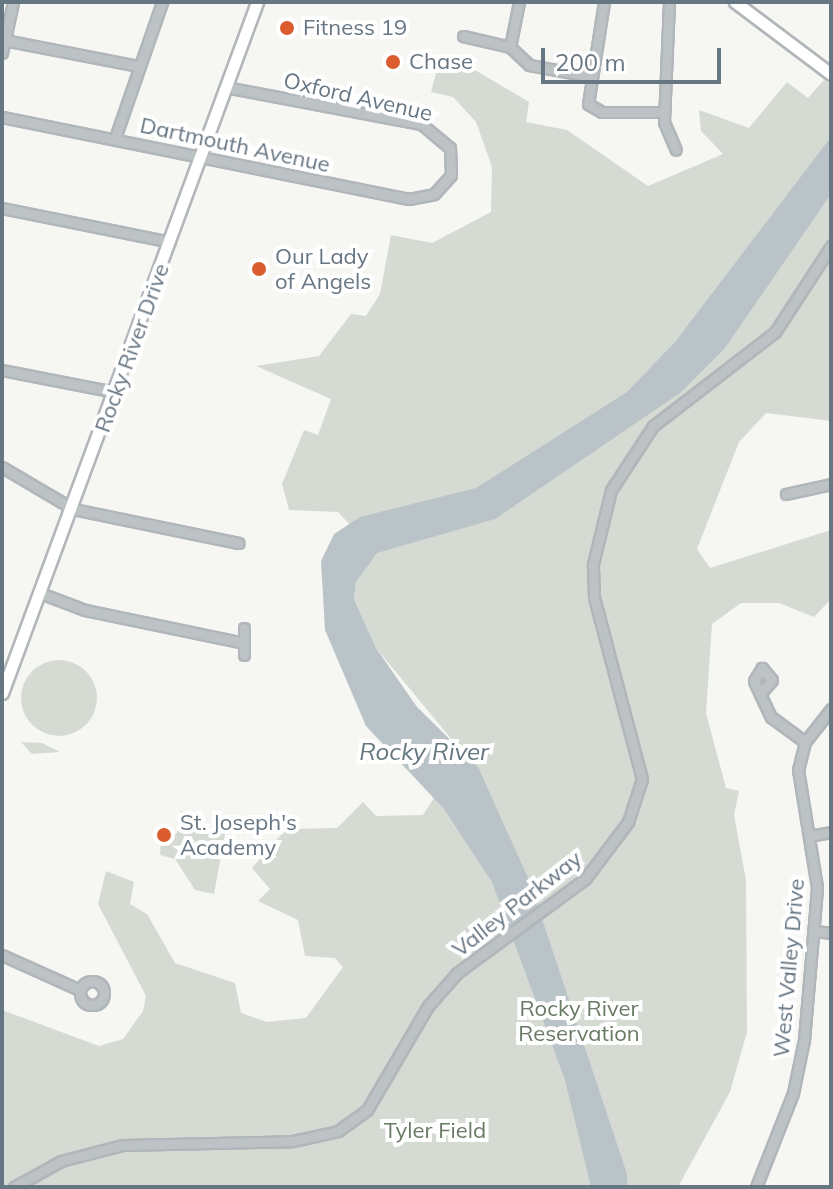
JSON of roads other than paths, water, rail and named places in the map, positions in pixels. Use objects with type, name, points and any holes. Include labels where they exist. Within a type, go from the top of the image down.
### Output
[{"type":"main road","name":"Rocky River Drive","points":[[2,693],[73,509],[257,2]]},
{"type":"main road","points":[[735,2],[831,74]]},
{"type":"street","points":[[2,53],[13,2]]},
{"type":"street","points":[[115,138],[162,2]]},
{"type":"street","points":[[510,47],[519,2]]},
{"type":"street","points":[[604,2],[586,95],[595,110],[664,112]]},
{"type":"street","points":[[669,2],[664,112],[676,150]]},
{"type":"street","points":[[463,36],[510,47],[529,65],[589,76]]},
{"type":"street","points":[[4,40],[138,66]]},
{"type":"street","name":"Oxford Avenue","points":[[226,87],[421,124],[450,148],[451,175]]},
{"type":"street","name":"Dartmouth Avenue","points":[[2,117],[409,199],[434,194],[451,175]]},
{"type":"street","points":[[2,208],[170,242]]},
{"type":"street","name":"Valley Parkway","points":[[14,1187],[61,1161],[123,1145],[293,1141],[338,1131],[367,1110],[443,988],[491,946],[585,879],[616,842],[642,779],[594,597],[593,564],[611,490],[653,426],[775,332],[831,246]]},
{"type":"street","points":[[2,370],[115,392]]},
{"type":"street","points":[[2,467],[73,509],[239,543]]},
{"type":"street","points":[[786,494],[831,484]]},
{"type":"street","points":[[40,593],[85,610],[244,643]]},
{"type":"street","points":[[244,628],[244,655]]},
{"type":"street","points":[[760,694],[778,724],[805,742]]},
{"type":"street","name":"West Valley Drive","points":[[756,1187],[793,1093],[815,931],[809,836],[797,789],[805,742],[831,709]]},
{"type":"street","points":[[809,836],[831,832]]},
{"type":"street","points":[[815,931],[831,933]]},
{"type":"street","points":[[2,955],[80,990]]},
{"type":"water","name":"Rocky River","points":[[831,137],[831,194],[725,348],[680,393],[495,519],[377,553],[356,582],[354,599],[376,648],[417,707],[478,767],[529,880],[627,1174],[627,1187],[591,1187],[565,1080],[492,882],[444,809],[366,726],[325,630],[321,561],[334,534],[360,517],[476,488],[627,392],[675,342]]},
{"type":"place","name":"Fitness 19","points":[[287,28]]},
{"type":"place","name":"Chase","points":[[393,62]]},
{"type":"place","name":"Our Lady of Angels","points":[[259,269]]},
{"type":"place","name":"St. Joseph's Academy","points":[[164,835]]},
{"type":"park label","name":"Rocky River Reservation","points":[[579,1020]]},
{"type":"park label","name":"Tyler Field","points":[[435,1131]]}]
